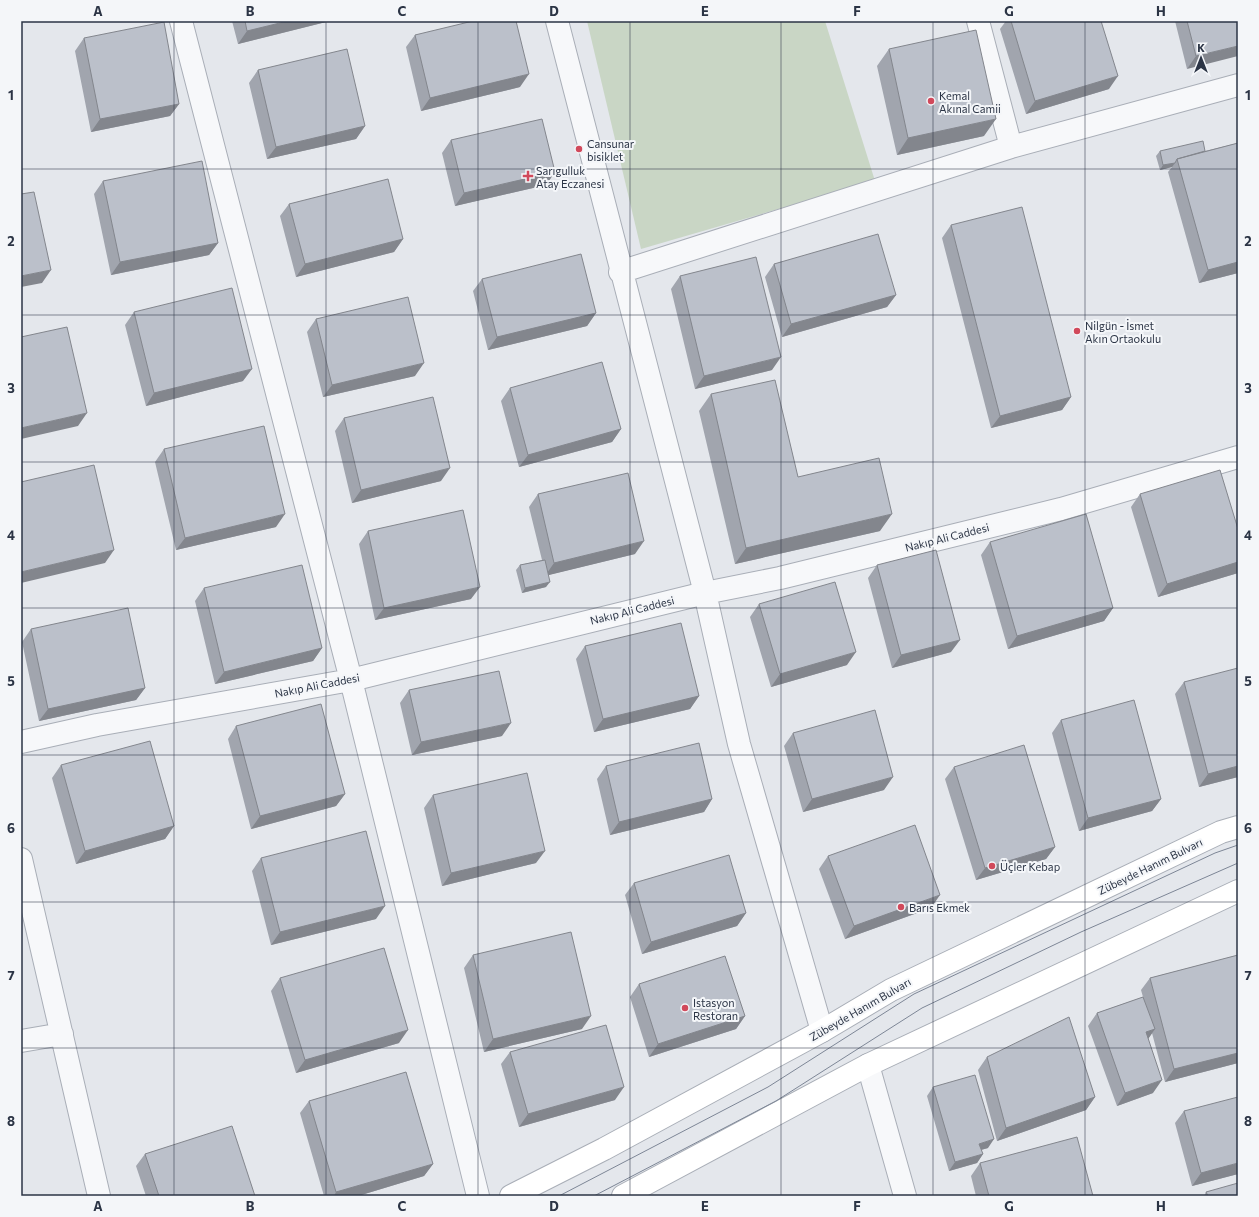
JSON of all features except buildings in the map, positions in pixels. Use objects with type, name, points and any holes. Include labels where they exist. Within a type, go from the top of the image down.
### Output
[{"type":"main road","name":"Zübeyde Hanım Bulvarı","points":[[511,1196],[604,1150],[822,1031],[898,986],[1221,832],[1238,827]]},
{"type":"main road","points":[[623,1196],[868,1065],[1238,891]]},
{"type":"street","points":[[181,21],[351,680],[478,1196]]},
{"type":"street","points":[[556,21],[620,272],[705,592],[739,744],[822,1031]]},
{"type":"street","points":[[978,21],[1011,148]]},
{"type":"street","points":[[620,272],[1011,148],[1238,85]]},
{"type":"street","name":"Nakıp Ali Caddesi","points":[[21,742],[97,725],[351,680],[705,592],[780,578],[1061,509],[1238,457]]},
{"type":"street","points":[[21,859],[99,1196]]},
{"type":"street","points":[[21,1041],[62,1034]]},
{"type":"street","points":[[868,1065],[906,1196]]},
{"type":"green space","points":[[587,21],[825,21],[875,181],[641,249]]},
{"type":"tram line","points":[[559,1196],[768,1087],[914,994],[1215,853],[1238,845]]},
{"type":"tram line","points":[[594,1196],[776,1101],[922,1008],[1081,932],[1238,863]]},
{"type":"place","name":"Kemal Akınal Camii","points":[[931,101]]},
{"type":"place","name":"Cansunar bisiklet","points":[[579,149]]},
{"type":"place","name":"Sarıgulluk Atay Eczanesi","points":[[528,176]]},
{"type":"place","name":"Nilgün - İsmet Akın Ortaokulu","points":[[1077,331]]},
{"type":"place","name":"Üçler Kebap","points":[[992,866]]},
{"type":"place","name":"Barıs Ekmek","points":[[901,907]]},
{"type":"place","name":"Istasyon Restoran","points":[[685,1008]]}]
